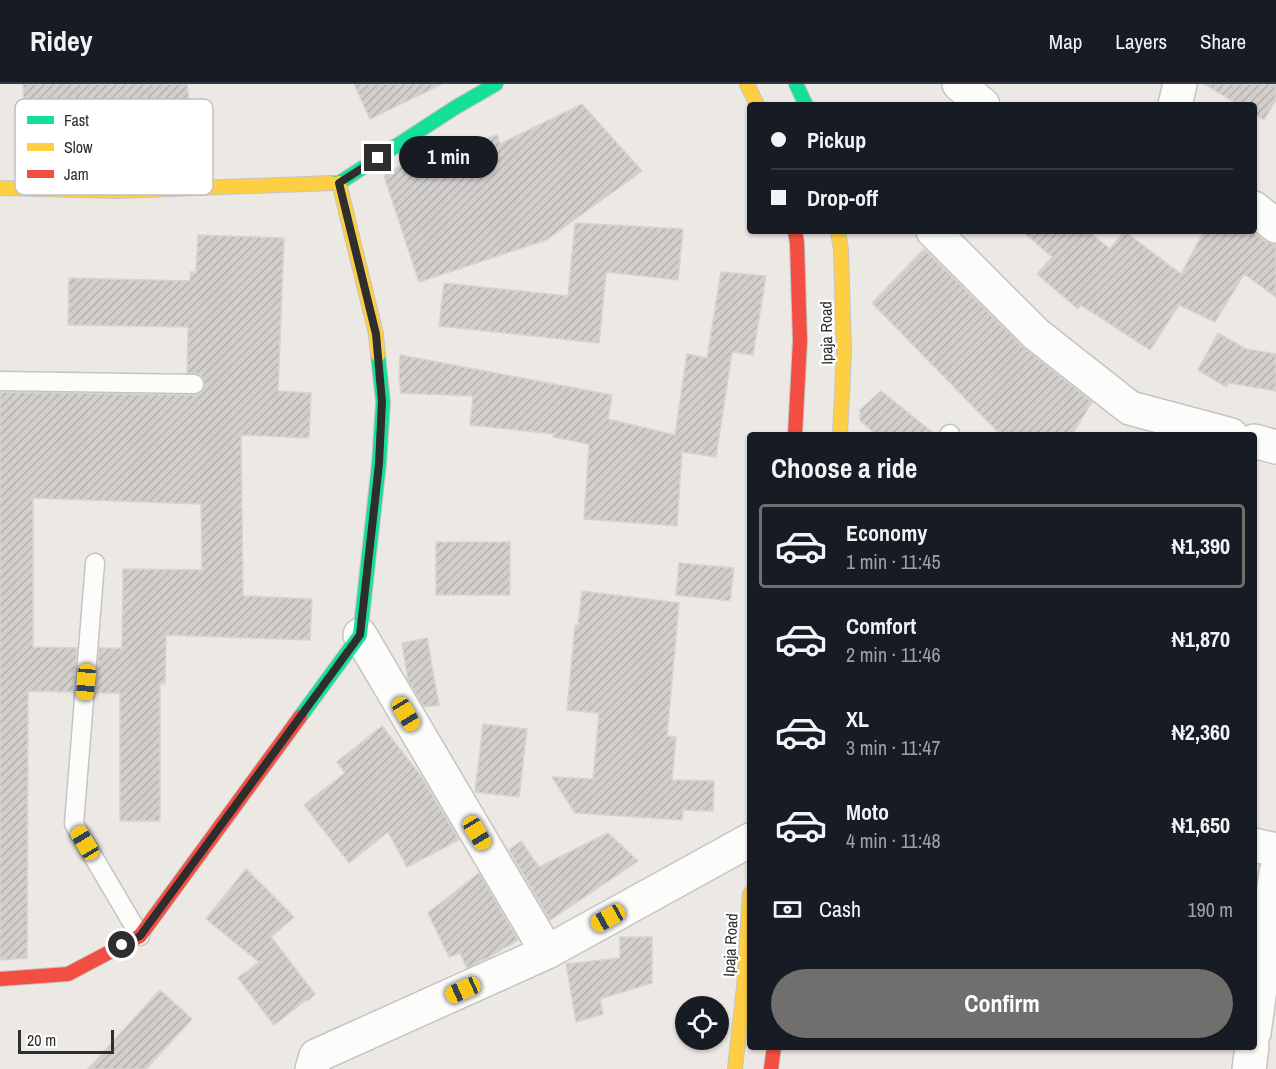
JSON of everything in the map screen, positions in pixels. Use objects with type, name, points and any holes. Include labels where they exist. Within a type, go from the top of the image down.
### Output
[{"type":"street","points":[[213,188],[339,183],[456,107],[496,84]]},
{"type":"street","points":[[747,84],[756,102]]},
{"type":"street","points":[[796,84],[805,102]]},
{"type":"street","points":[[959,84],[980,102]]},
{"type":"street","points":[[1175,102],[1180,84]]},
{"type":"street","points":[[0,979],[68,974],[140,936],[360,635],[379,464],[382,402],[376,334],[339,183]]},
{"type":"street","points":[[0,188],[15,188]]},
{"type":"street","points":[[1257,210],[1276,226]]},
{"type":"street","name":"Ipaja Road","points":[[795,432],[800,341],[796,234]]},
{"type":"street","name":"Ipaja Road","points":[[838,234],[844,352],[840,432]]},
{"type":"street","points":[[936,234],[1036,334],[1130,408],[1220,432]]},
{"type":"street","points":[[1257,442],[1276,447]]},
{"type":"street","points":[[360,635],[547,952]]},
{"type":"street","points":[[312,1069],[316,1056],[547,952],[747,842]]},
{"type":"street","points":[[1257,846],[1276,850]]},
{"type":"street","points":[[1257,1012],[1276,872]]},
{"type":"street","name":"Ipaja Road","points":[[735,1069],[747,940]]},
{"type":"street","points":[[771,1069],[774,1050]]},
{"type":"street","points":[[1249,1069],[1252,1050]]},
{"type":"lane","points":[[0,381],[194,384]]},
{"type":"lane","points":[[95,563],[74,824],[140,936]]},
{"type":"building","points":[[23,84],[187,84],[189,99],[23,99]]},
{"type":"building","points":[[354,84],[442,84],[370,119]]},
{"type":"building","points":[[1204,84],[1276,84],[1276,100],[1264,120],[1257,116],[1257,102],[1234,102]]},
{"type":"building","points":[[582,104],[642,171],[546,240],[419,282],[384,176],[396,168],[497,135],[500,144]]},
{"type":"building","points":[[575,223],[683,229],[678,280],[606,272],[599,343],[439,326],[444,283],[568,296]]},
{"type":"building","points":[[1025,234],[1092,234],[1110,249],[1122,234],[1128,234],[1181,274],[1202,234],[1256,234],[1276,245],[1276,297],[1244,274],[1215,322],[1179,305],[1150,350],[1081,305],[1078,309],[1037,274],[1052,257]]},
{"type":"building","points":[[198,235],[284,238],[278,391],[311,393],[309,438],[241,435],[243,596],[312,599],[310,640],[166,635],[165,684],[160,684],[160,821],[120,821],[120,693],[96,693],[99,648],[122,648],[123,569],[202,570],[201,504],[33,498],[33,647],[77,648],[73,692],[28,691],[27,958],[0,960],[0,392],[194,395],[200,393],[205,385],[203,378],[199,374],[187,373],[188,327],[68,325],[69,278],[190,281],[190,272],[196,272]]},
{"type":"building","points":[[924,249],[1023,347],[1092,402],[1074,432],[998,432],[872,303]]},
{"type":"building","points":[[721,272],[766,276],[753,355],[732,352],[716,457],[682,452],[677,526],[584,519],[589,444],[553,437],[554,434],[470,425],[473,396],[401,393],[400,355],[612,395],[608,419],[675,435],[687,354],[707,358]]},
{"type":"building","points":[[1218,333],[1246,349],[1276,354],[1276,391],[1229,383],[1226,387],[1198,370]]},
{"type":"building","points":[[881,391],[932,432],[873,432],[860,420],[860,410]]},
{"type":"building","points":[[436,542],[510,542],[510,595],[436,595]]},
{"type":"building","points":[[679,563],[734,568],[730,601],[676,595]]},
{"type":"building","points":[[582,591],[679,603],[667,736],[676,737],[672,780],[714,781],[713,811],[683,810],[682,820],[575,813],[552,777],[593,779],[599,713],[567,710],[575,625],[578,625]]},
{"type":"building","points":[[427,638],[439,705],[424,707],[408,680],[402,643]]},
{"type":"building","points":[[483,724],[527,729],[519,797],[475,792]]},
{"type":"building","points":[[382,726],[421,776],[459,840],[407,867],[388,832],[349,863],[304,805],[345,773],[337,762]]},
{"type":"building","points":[[608,833],[638,861],[550,920],[509,850],[521,841],[539,867]]},
{"type":"building","points":[[246,869],[294,917],[271,937],[315,994],[274,1025],[238,978],[259,962],[206,919]]},
{"type":"building","points":[[479,873],[518,940],[467,968],[460,953],[449,957],[428,913]]},
{"type":"building","points":[[620,937],[652,937],[652,983],[600,999],[603,1014],[576,1022],[566,964],[620,958]]},
{"type":"building","points":[[160,990],[192,1019],[146,1069],[88,1069]]},
{"type":"traffic: fast","points":[[331,183],[339,183],[456,107],[496,84]]},
{"type":"traffic: fast","points":[[796,84],[805,102]]},
{"type":"traffic: fast","points":[[300,717],[360,635],[379,464],[383,402],[378,355]]},
{"type":"traffic: slow","points":[[747,84],[756,102]]},
{"type":"traffic: slow","points":[[213,187],[331,183]]},
{"type":"traffic: slow","points":[[339,183],[376,334],[378,355]]},
{"type":"traffic: slow","points":[[0,188],[15,188]]},
{"type":"traffic: slow","points":[[838,234],[844,352],[840,432]]},
{"type":"traffic: slow","points":[[735,1069],[747,940]]},
{"type":"traffic: jam","points":[[795,432],[800,341],[796,234]]},
{"type":"traffic: jam","points":[[0,979],[68,974],[140,936],[300,717]]},
{"type":"traffic: jam","points":[[771,1069],[774,1050]]},
{"type":"route","points":[[122,945],[140,936],[360,635],[379,464],[382,402],[376,334],[339,183],[378,158]]}]
